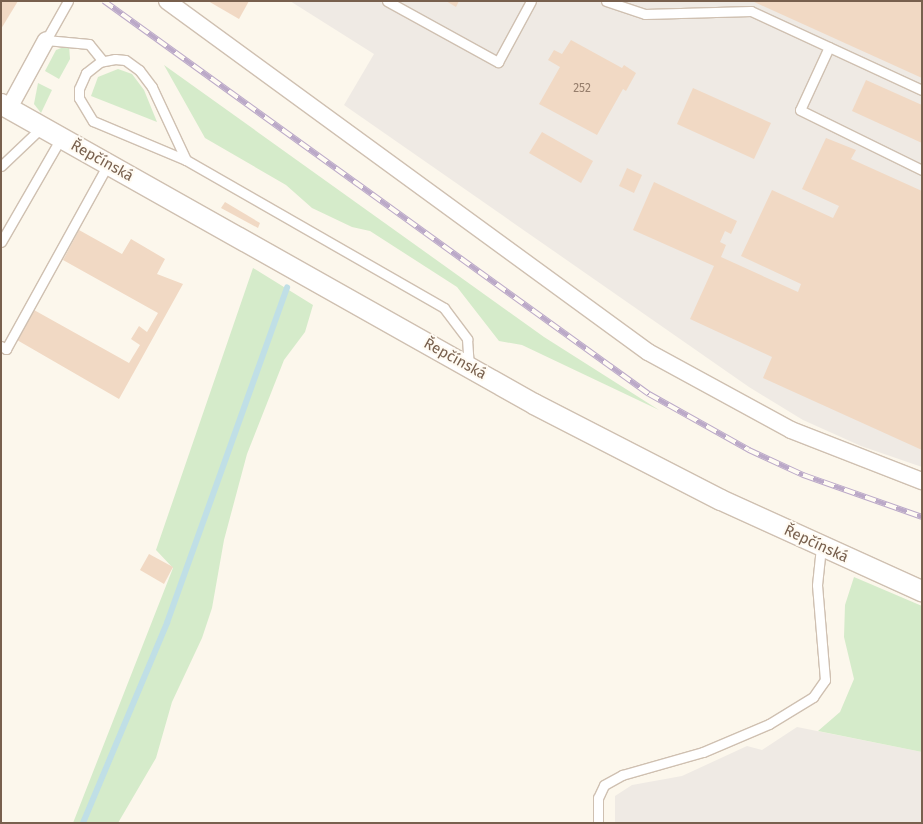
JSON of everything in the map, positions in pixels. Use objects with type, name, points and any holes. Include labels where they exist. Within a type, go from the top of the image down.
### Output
[{"type":"street","points":[[167,1],[648,352],[791,430],[922,481]]},
{"type":"street","points":[[5,106],[46,40]]},
{"type":"street","name":"Řepčínská","points":[[5,106],[469,367],[607,442],[821,547],[922,592]]},
{"type":"lane","points":[[68,1],[46,40],[89,44],[103,61]]},
{"type":"lane","points":[[387,1],[498,62],[532,1]]},
{"type":"lane","points":[[606,1],[644,14],[750,11],[922,90]]},
{"type":"lane","points":[[829,47],[800,110],[922,170]]},
{"type":"lane","points":[[186,160],[145,76],[125,60],[103,61],[86,73],[79,89],[81,105],[88,116],[101,126],[186,160],[444,308],[467,339],[469,367]]},
{"type":"lane","points":[[1,166],[42,127]]},
{"type":"lane","points":[[1,242],[62,138]]},
{"type":"lane","points":[[1,346],[6,349],[108,164]]},
{"type":"lane","points":[[598,823],[598,798],[604,785],[622,775],[703,752],[769,724],[813,698],[825,680],[817,585],[821,547]]},
{"type":"shaded area","points":[[290,1],[922,1],[922,467],[861,446],[803,420],[749,387],[344,105],[374,54]]},
{"type":"shaded area","points":[[797,727],[922,752],[922,823],[615,823],[615,796],[632,785],[682,776],[747,746],[762,750]]},
{"type":"green space","points":[[69,45],[70,59],[59,79],[45,71],[56,50]]},
{"type":"green space","points":[[164,65],[544,337],[659,410],[522,345],[499,341],[457,287],[370,231],[352,227],[312,208],[286,185],[205,138]]},
{"type":"green space","points":[[118,69],[132,74],[144,90],[157,122],[91,96],[98,77]]},
{"type":"green space","points":[[38,83],[52,90],[41,113],[34,104]]},
{"type":"green space","points":[[253,268],[313,305],[305,332],[284,360],[247,454],[224,540],[212,608],[202,638],[172,702],[156,758],[118,823],[73,823],[173,568],[156,550]]},
{"type":"green space","points":[[854,577],[922,606],[922,752],[818,731],[840,712],[854,679],[844,637],[845,605]]},
{"type":"building","points":[[1,1],[18,1],[1,29]]},
{"type":"building","points":[[208,1],[249,1],[239,19]]},
{"type":"building","points":[[446,1],[459,1],[456,7]]},
{"type":"building","points":[[752,1],[922,1],[922,78]]},
{"type":"building","points":[[571,40],[622,68],[624,65],[636,73],[626,91],[623,89],[597,135],[539,104],[560,67],[548,60],[554,50],[562,54]]},
{"type":"building","points":[[866,80],[922,105],[922,143],[852,111]]},
{"type":"building","points":[[693,88],[771,123],[754,159],[677,124]]},
{"type":"building","points":[[542,132],[593,161],[581,183],[529,153]]},
{"type":"building","points":[[826,138],[856,150],[851,159],[922,191],[922,450],[763,378],[772,357],[690,319],[714,266],[633,230],[654,182],[737,221],[731,234],[725,231],[720,242],[726,245],[721,257],[798,292],[801,284],[741,256],[772,190],[833,218],[839,206],[802,189]]},
{"type":"building","points":[[627,168],[642,175],[634,193],[619,186]]},
{"type":"building","points":[[225,202],[260,223],[258,228],[221,208]]},
{"type":"building","points":[[79,230],[122,254],[131,239],[165,259],[157,274],[183,284],[119,399],[17,340],[34,310],[129,363],[140,345],[131,339],[139,326],[147,332],[158,313],[63,260]]},
{"type":"building","points":[[149,554],[173,567],[164,584],[140,570]]},
{"type":"waterway","points":[[83,823],[167,623],[287,288]]},
{"type":"railway","points":[[104,1],[649,394],[749,450],[803,475],[922,517]]}]
